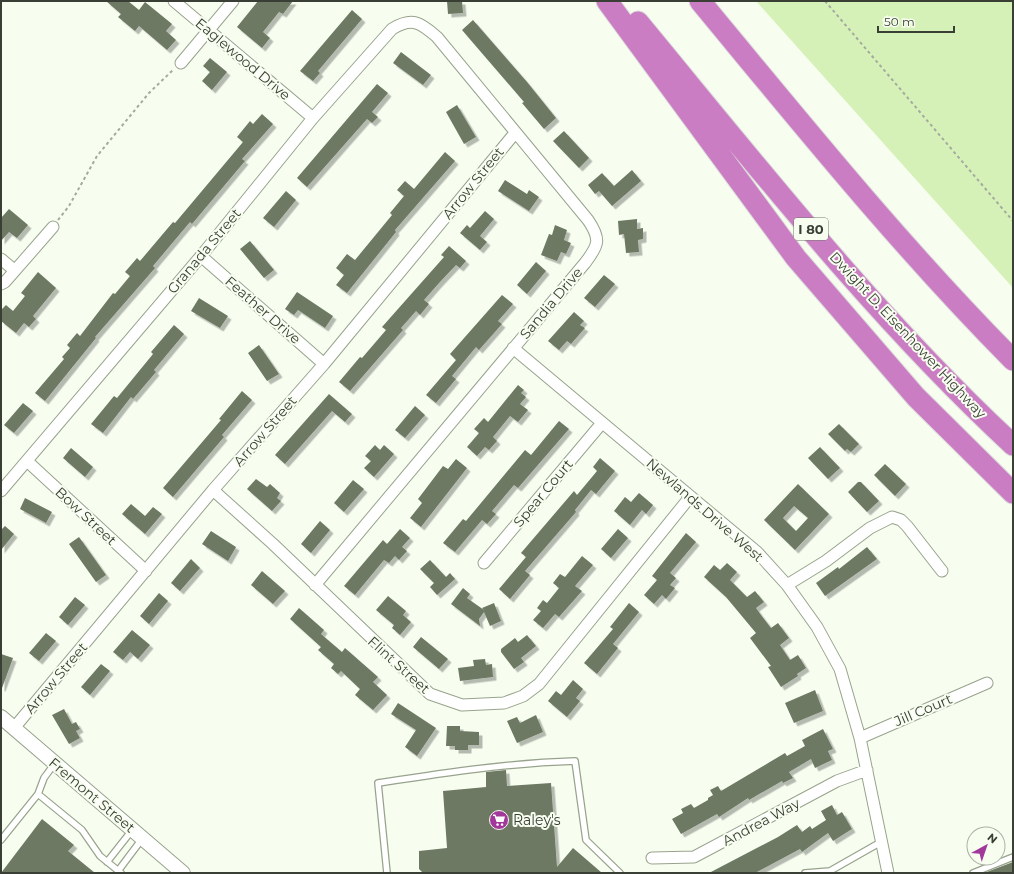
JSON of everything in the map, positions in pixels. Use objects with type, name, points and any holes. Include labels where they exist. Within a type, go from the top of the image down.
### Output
[{"type":"highway","points":[[607,1],[796,258],[916,397],[1013,493]]},
{"type":"highway","name":"Dwight D. Eisenhower Highway","points":[[621,1],[848,272],[921,353],[984,418],[1013,445]]},
{"type":"highway","points":[[700,1],[810,134],[937,281],[1013,360]]},
{"type":"highway","points":[[937,281],[1013,349]]},
{"type":"street","name":"Eaglewood Drive","points":[[174,1],[313,118]]},
{"type":"street","points":[[181,63],[233,1]]},
{"type":"street","name":"Granada Street","points":[[1,491],[201,256],[313,118],[392,29],[404,22],[413,22]]},
{"type":"street","name":"Sandia Drive","points":[[315,585],[585,263],[595,248],[597,242],[597,235],[588,220],[437,37],[427,28],[413,22]]},
{"type":"street","name":"Arrow Street","points":[[14,728],[213,490],[324,364],[515,133]]},
{"type":"street","points":[[1,284],[53,226]]},
{"type":"street","name":"Feather Drive","points":[[201,256],[324,364]]},
{"type":"street","points":[[1,259],[14,270]]},
{"type":"street","name":"Newlands Drive West","points":[[513,348],[757,552],[787,585],[817,627],[840,670],[860,738],[888,873]]},
{"type":"street","name":"Spear Court","points":[[484,564],[602,423]]},
{"type":"street","name":"Bow Street","points":[[27,461],[146,571]]},
{"type":"street","name":"Flint Street","points":[[213,490],[273,544],[430,694],[462,706],[504,703],[523,696],[539,684],[690,497]]},
{"type":"street","points":[[787,585],[826,561],[870,528],[892,517],[901,520],[907,526],[942,571]]},
{"type":"street","name":"Jill Court","points":[[860,738],[987,683]]},
{"type":"street","name":"Fremont Street","points":[[1,717],[183,873]]},
{"type":"street","name":"Andrea Way","points":[[652,858],[694,858],[837,781],[866,770]]},
{"type":"lane","points":[[387,873],[378,783],[472,769],[541,762],[575,761],[586,840],[620,873]]},
{"type":"lane","points":[[1,840],[38,794],[44,778],[55,763]]},
{"type":"lane","points":[[38,794],[82,830],[97,853],[119,872],[138,833]]},
{"type":"lane","points":[[107,862],[138,833]]},
{"type":"lane","points":[[805,873],[830,871],[881,842]]},
{"type":"lane","points":[[973,873],[1013,857]]},
{"type":"path","points":[[825,1],[1013,220]]},
{"type":"path","points":[[53,226],[69,206],[97,156],[149,93],[181,63]]},
{"type":"green space","points":[[756,1],[1013,1],[1013,288]]},
{"type":"building","points":[[106,1],[128,1],[139,10],[145,2],[172,24],[166,31],[176,40],[167,50],[139,26],[135,31],[118,17],[121,14]]},
{"type":"building","points":[[258,1],[293,1],[283,14],[279,12],[263,32],[270,38],[262,48],[237,27]]},
{"type":"building","points":[[447,1],[462,1],[463,13],[448,14]]},
{"type":"building","points":[[352,10],[362,19],[318,71],[320,73],[313,81],[300,71]]},
{"type":"building","points":[[473,20],[556,118],[544,129],[522,103],[524,102],[462,30]]},
{"type":"building","points":[[401,52],[431,75],[423,85],[393,63]]},
{"type":"building","points":[[210,58],[227,72],[212,90],[202,81],[210,72],[203,66]]},
{"type":"building","points":[[377,84],[388,93],[372,112],[378,117],[372,123],[367,119],[307,187],[297,178]]},
{"type":"building","points":[[457,105],[476,137],[464,144],[446,112]]},
{"type":"building","points":[[262,114],[273,124],[242,159],[245,161],[192,224],[190,222],[153,266],[155,268],[95,337],[96,338],[45,401],[35,393],[64,359],[62,357],[70,348],[67,345],[77,333],[80,336],[113,293],[115,294],[130,276],[125,272],[137,258],[140,261],[173,222],[175,223],[243,142],[237,137],[250,121],[253,124]]},
{"type":"building","points":[[564,131],[589,158],[579,168],[553,141]]},
{"type":"building","points":[[445,152],[455,161],[395,230],[396,232],[347,293],[336,285],[344,275],[336,268],[347,254],[355,260],[392,215],[390,213],[404,196],[397,190],[405,181],[414,189]]},
{"type":"building","points":[[632,170],[641,181],[612,206],[599,191],[595,194],[588,185],[602,173],[614,186]]},
{"type":"building","points":[[505,180],[527,194],[529,190],[539,197],[529,211],[498,191]]},
{"type":"building","points":[[286,191],[296,200],[274,227],[263,218]]},
{"type":"building","points":[[9,209],[28,225],[17,238],[9,232],[1,241],[1,218]]},
{"type":"building","points":[[485,211],[494,219],[480,236],[487,242],[480,250],[460,233],[467,225],[470,228]]},
{"type":"building","points":[[637,219],[637,229],[643,228],[643,239],[638,240],[639,252],[626,253],[624,234],[619,235],[618,221]]},
{"type":"building","points":[[555,225],[567,230],[564,240],[571,243],[566,254],[561,252],[557,261],[541,255],[549,234],[552,235]]},
{"type":"building","points":[[250,241],[274,270],[264,278],[240,249]]},
{"type":"building","points":[[449,246],[466,261],[460,268],[456,265],[439,283],[424,300],[429,304],[420,315],[416,311],[401,328],[403,330],[350,391],[339,382],[386,330],[382,327],[444,257],[441,255]]},
{"type":"building","points":[[536,262],[546,271],[527,294],[517,285]]},
{"type":"building","points":[[38,272],[56,288],[33,316],[36,319],[29,327],[24,323],[16,333],[1,321],[1,310],[6,305],[13,311],[25,296],[21,293]]},
{"type":"building","points":[[604,275],[615,284],[595,307],[584,298]]},
{"type":"building","points":[[297,292],[333,316],[325,328],[298,310],[294,315],[285,309]]},
{"type":"building","points":[[502,295],[513,304],[498,321],[502,324],[479,350],[476,347],[452,376],[456,379],[436,403],[426,395],[456,360],[450,354]]},
{"type":"building","points":[[199,298],[228,316],[220,328],[191,311]]},
{"type":"building","points":[[574,312],[584,321],[580,325],[585,328],[571,344],[567,341],[559,350],[548,341]]},
{"type":"building","points":[[174,325],[184,334],[154,370],[156,372],[133,399],[131,397],[103,433],[91,424],[114,396],[117,398],[153,354],[151,352]]},
{"type":"building","points":[[259,345],[279,374],[267,381],[248,353]]},
{"type":"building","points":[[518,385],[524,390],[521,393],[526,397],[520,404],[528,410],[518,422],[510,416],[493,437],[497,441],[489,450],[485,447],[477,456],[467,447],[479,433],[474,429],[484,418],[488,422]]},
{"type":"building","points":[[242,391],[252,400],[222,435],[224,437],[173,497],[163,488],[221,420],[219,419]]},
{"type":"building","points":[[329,394],[352,414],[345,422],[332,411],[285,464],[275,455]]},
{"type":"building","points":[[23,403],[33,411],[14,433],[4,425]]},
{"type":"building","points":[[415,406],[425,415],[405,438],[395,430]]},
{"type":"building","points":[[559,421],[569,429],[518,488],[514,485],[492,511],[496,514],[487,524],[482,520],[455,552],[443,543],[463,519],[466,521],[525,450],[531,455]]},
{"type":"building","points":[[839,424],[859,444],[851,452],[847,449],[845,451],[828,434]]},
{"type":"building","points":[[375,445],[380,450],[384,445],[394,454],[374,477],[364,468],[371,461],[365,456]]},
{"type":"building","points":[[820,447],[840,468],[828,479],[808,458]]},
{"type":"building","points":[[71,448],[93,467],[85,477],[63,458]]},
{"type":"building","points":[[600,458],[615,471],[596,494],[591,490],[575,510],[576,512],[525,571],[530,575],[510,599],[499,589],[526,557],[521,553],[574,491],[577,495],[597,471],[593,467]]},
{"type":"building","points":[[456,459],[467,468],[421,527],[410,518],[422,503],[418,499],[443,466],[448,469]]},
{"type":"building","points":[[885,464],[906,484],[895,496],[874,475]]},
{"type":"building","points":[[256,479],[267,487],[270,484],[280,493],[277,498],[281,501],[272,511],[247,489]]},
{"type":"building","points":[[353,480],[364,489],[344,512],[334,503]]},
{"type":"building","points":[[858,482],[861,482],[879,501],[867,512],[848,492]]},
{"type":"building","points":[[798,484],[829,514],[795,550],[764,520]],"holes":[[[794,506],[808,518],[796,531],[783,518]]]},
{"type":"building","points":[[639,493],[653,505],[646,514],[642,510],[630,525],[614,511],[625,497],[631,502]]},
{"type":"building","points":[[25,498],[52,512],[46,523],[20,509]]},
{"type":"building","points":[[131,504],[145,516],[153,507],[162,514],[145,534],[122,514]]},
{"type":"building","points":[[320,521],[330,530],[311,553],[301,544]]},
{"type":"building","points":[[5,526],[14,534],[1,550],[1,530]]},
{"type":"building","points":[[400,529],[410,538],[402,547],[407,551],[399,560],[395,556],[389,563],[384,560],[355,595],[344,586],[383,540],[387,544]]},
{"type":"building","points":[[618,529],[628,538],[611,558],[601,549]]},
{"type":"building","points":[[211,531],[236,547],[228,561],[202,544]]},
{"type":"building","points":[[686,533],[696,542],[670,573],[676,578],[670,585],[675,588],[666,599],[662,595],[654,604],[644,595],[657,580],[652,576]]},
{"type":"building","points":[[79,537],[106,575],[96,582],[69,544]]},
{"type":"building","points":[[867,547],[877,559],[825,596],[816,583],[838,567],[839,569]]},
{"type":"building","points":[[582,556],[593,565],[575,586],[582,591],[559,617],[555,614],[543,628],[533,620],[541,611],[537,608],[543,600],[547,603],[559,588],[553,583],[560,574],[565,577]]},
{"type":"building","points":[[191,559],[200,568],[180,591],[171,583]]},
{"type":"building","points":[[430,560],[446,577],[450,573],[455,579],[437,595],[430,587],[434,583],[420,569]]},
{"type":"building","points":[[727,563],[737,572],[730,580],[747,597],[755,591],[764,602],[756,608],[761,615],[771,628],[778,623],[789,638],[780,645],[790,660],[798,655],[806,668],[797,674],[798,676],[781,687],[768,667],[771,666],[750,638],[756,633],[726,597],[704,577],[714,565],[720,570]]},
{"type":"building","points":[[262,571],[285,591],[273,604],[251,585]]},
{"type":"building","points":[[463,588],[470,594],[467,598],[484,610],[482,608],[494,603],[501,621],[490,626],[484,612],[479,619],[480,626],[451,604]]},
{"type":"building","points":[[159,593],[168,601],[149,624],[140,616]]},
{"type":"building","points":[[388,596],[406,611],[403,615],[411,622],[400,635],[392,628],[394,625],[376,610]]},
{"type":"building","points":[[75,597],[85,605],[68,625],[59,617]]},
{"type":"building","points":[[629,603],[639,612],[613,644],[618,648],[597,674],[584,663],[613,629],[610,627]]},
{"type":"building","points":[[299,608],[324,630],[321,634],[342,652],[345,648],[378,677],[373,682],[387,695],[373,710],[355,695],[360,689],[341,671],[338,674],[331,668],[334,664],[318,650],[321,647],[290,619]]},
{"type":"building","points":[[132,630],[150,645],[138,659],[130,652],[123,660],[113,652]]},
{"type":"building","points":[[46,633],[56,641],[39,661],[29,653]]},
{"type":"building","points":[[527,635],[536,646],[521,658],[524,662],[514,669],[501,652],[501,649],[515,638],[518,642]]},
{"type":"building","points":[[421,637],[448,659],[439,669],[413,647]]},
{"type":"building","points":[[1,654],[13,658],[2,688],[1,688]]},
{"type":"building","points":[[485,659],[486,665],[492,664],[493,677],[460,681],[458,668],[474,666],[473,660]]},
{"type":"building","points":[[101,664],[110,671],[90,695],[81,687]]},
{"type":"building","points":[[573,680],[583,689],[576,698],[580,701],[567,717],[548,701],[556,691],[561,695]]},
{"type":"building","points":[[815,690],[823,711],[794,723],[785,703]]},
{"type":"building","points":[[398,703],[436,728],[417,756],[405,747],[416,730],[391,714]]},
{"type":"building","points":[[64,709],[72,724],[76,722],[80,729],[76,731],[80,738],[69,744],[52,715]]},
{"type":"building","points":[[536,715],[543,732],[517,743],[507,721],[517,717],[520,723]]},
{"type":"building","points":[[447,726],[460,726],[460,731],[479,732],[479,745],[468,745],[468,750],[455,750],[455,746],[446,746]]},
{"type":"building","points":[[823,729],[833,749],[828,751],[832,760],[815,768],[811,759],[789,772],[793,778],[783,783],[782,781],[749,800],[748,798],[719,817],[717,814],[681,834],[672,819],[683,813],[681,809],[691,804],[694,808],[708,800],[708,798],[713,795],[710,790],[718,786],[721,791],[785,753],[787,756],[805,746],[802,740]]},
{"type":"building","name":"Raley's","points":[[506,770],[507,786],[551,783],[557,867],[573,848],[602,873],[423,873],[419,869],[419,851],[447,848],[443,791],[486,787],[486,772]]},
{"type":"building","points":[[832,805],[837,815],[842,812],[852,829],[833,841],[828,833],[802,852],[800,849],[755,873],[709,873],[778,837],[797,825],[802,832],[810,826],[812,829],[826,820],[821,811]]},
{"type":"building","points":[[42,819],[74,845],[68,851],[95,873],[1,873]]},
{"type":"building","points":[[1013,862],[1013,873],[984,873],[1006,866]]},
{"type":"place","name":"Raley's","points":[[499,820]]}]
